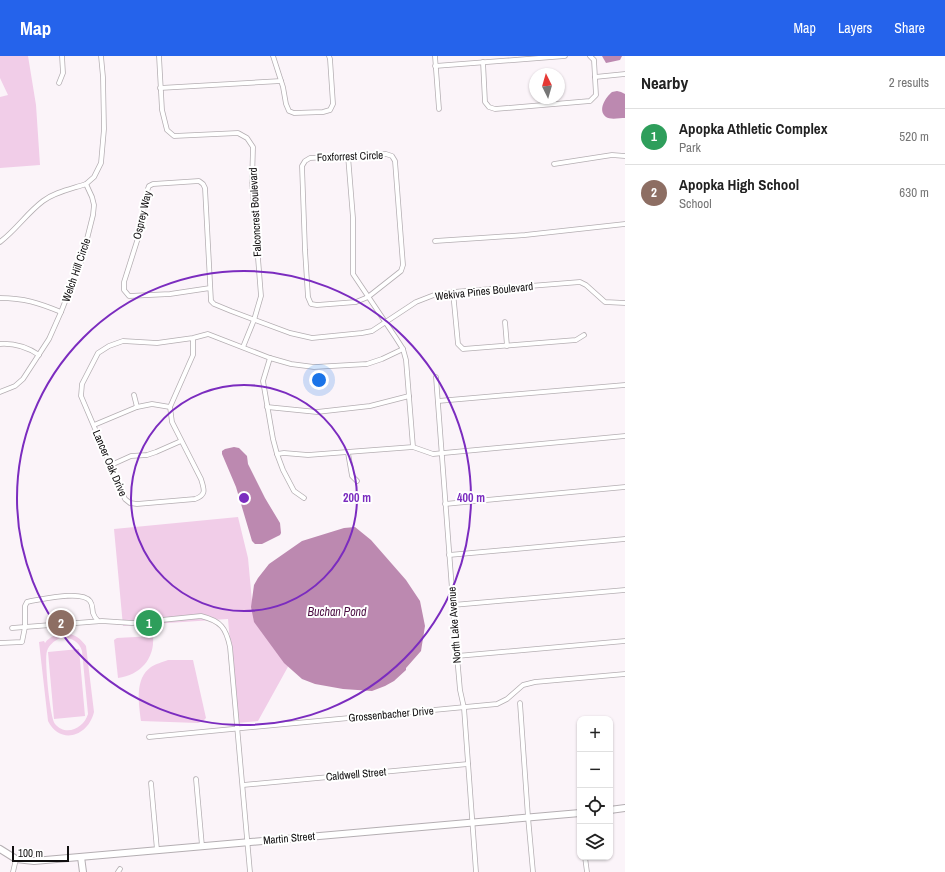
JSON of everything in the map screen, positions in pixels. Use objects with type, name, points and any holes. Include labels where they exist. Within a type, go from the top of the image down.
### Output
[{"type":"street","points":[[59,82],[63,73],[62,56]]},
{"type":"street","points":[[0,242],[43,201],[58,192],[86,184],[94,177],[101,163],[104,129],[104,78],[101,56]]},
{"type":"street","name":"Falconcrest Boulevard","points":[[159,56],[162,110],[167,130],[174,136],[238,133],[247,138],[253,147],[252,182],[261,296],[254,320],[242,347]]},
{"type":"street","points":[[273,56],[283,87],[286,104],[294,113],[330,110],[333,104],[329,56]]},
{"type":"street","points":[[435,56],[439,109]]},
{"type":"street","points":[[435,66],[565,56]]},
{"type":"street","points":[[483,62],[485,102],[489,107],[495,109],[590,101],[596,95],[594,60],[590,56]]},
{"type":"street","points":[[596,77],[625,74]]},
{"type":"street","points":[[160,88],[280,81]]},
{"type":"street","name":"Foxforrest Circle","points":[[386,154],[392,156],[395,161],[403,265],[398,275],[368,297],[356,302],[317,305],[311,304],[308,297],[304,250],[302,166],[304,160],[310,158],[386,154]]},
{"type":"street","points":[[554,164],[612,155],[625,156]]},
{"type":"street","points":[[348,156],[352,218],[353,274],[403,349],[406,360],[413,447]]},
{"type":"street","name":"Osprey Way","points":[[210,288],[170,294],[129,296],[124,290],[124,282],[138,238],[149,186],[154,184],[199,182],[203,184],[205,188],[211,301],[231,312]]},
{"type":"street","name":"Welch Hill Circle","points":[[0,392],[15,386],[23,379],[49,339],[61,312],[82,259],[93,215],[94,205],[92,196],[86,184]]},
{"type":"street","points":[[435,241],[525,235],[625,224]]},
{"type":"street","name":"Wekiva Pines Boulevard","points":[[231,312],[290,333],[312,338],[372,331],[416,302],[434,295],[453,292],[580,282],[586,285],[606,302],[625,303]]},
{"type":"street","points":[[453,292],[458,344],[463,349],[576,340],[584,335]]},
{"type":"street","points":[[0,298],[16,298],[36,302],[61,312]]},
{"type":"street","points":[[505,322],[507,346]]},
{"type":"street","name":"Lancer Oak Drive","points":[[170,407],[172,422],[201,479],[204,487],[204,494],[195,499],[144,504],[130,503],[125,499],[81,396],[82,384],[98,353],[109,346],[123,341],[157,343],[193,338],[208,334],[270,358],[291,364],[314,367],[367,364],[403,349]]},
{"type":"street","points":[[94,425],[137,407],[152,404],[170,407],[193,355],[193,338]]},
{"type":"street","points":[[0,344],[17,345],[28,348],[39,355]]},
{"type":"street","points":[[270,358],[263,381],[277,454],[294,490],[304,498]]},
{"type":"street","name":"North Lake Avenue","points":[[436,377],[457,656],[460,690],[464,708],[476,872]]},
{"type":"street","points":[[438,401],[625,385]]},
{"type":"street","points":[[134,395],[137,407]]},
{"type":"street","points":[[267,407],[317,412],[370,406],[409,396]]},
{"type":"street","points":[[277,454],[284,453],[308,455],[348,453],[396,447],[413,447],[433,454],[625,436]]},
{"type":"street","points":[[111,465],[131,456],[147,455],[156,452],[181,441]]},
{"type":"street","points":[[348,453],[352,476],[356,481]]},
{"type":"street","points":[[445,504],[625,487]]},
{"type":"street","points":[[449,555],[625,539]]},
{"type":"street","points":[[453,605],[625,590]]},
{"type":"street","points":[[0,643],[22,642],[25,627],[25,606],[27,602],[31,601],[71,595],[88,598],[98,621]]},
{"type":"street","points":[[12,628],[98,621],[132,623],[201,616],[210,618],[220,624],[227,633],[230,647],[250,872]]},
{"type":"street","points":[[457,656],[625,641]]},
{"type":"street","name":"Grossenbacher Drive","points":[[149,736],[497,704],[507,699],[523,685],[535,682],[625,674]]},
{"type":"street","points":[[520,703],[533,872]]},
{"type":"street","name":"Caldwell Street","points":[[243,785],[468,764]]},
{"type":"street","points":[[196,780],[202,846]]},
{"type":"street","points":[[151,783],[156,850]]},
{"type":"street","points":[[613,810],[625,808]]},
{"type":"street","name":"Martin Street","points":[[0,849],[16,859],[34,861],[577,812]]},
{"type":"street","points":[[82,857],[83,872]]},
{"type":"street","points":[[13,872],[16,859]]},
{"type":"street","points":[[585,860],[587,872]]},
{"type":"shaded area","points":[[0,56],[28,56],[36,105],[40,165],[0,168],[0,97],[8,95],[0,78]]},
{"type":"shaded area","points":[[238,517],[248,558],[253,612],[300,645],[258,721],[237,723],[228,619],[123,626],[114,529]]},
{"type":"shaded area","points":[[65,633],[80,639],[86,646],[94,712],[91,721],[86,727],[73,735],[59,733],[53,729],[48,721],[39,642],[44,641],[45,643],[51,637]],"holes":[[[64,638],[74,640],[82,651],[88,714],[86,719],[79,727],[69,730],[59,728],[55,724],[49,700],[47,676],[47,651],[50,645],[56,640]]]},
{"type":"shaded area","points":[[153,636],[153,644],[149,659],[133,673],[118,678],[114,640],[117,638]]},
{"type":"shaded area","points":[[79,649],[85,716],[54,719],[48,652]]},
{"type":"shaded area","points":[[168,660],[193,660],[206,718],[203,721],[198,723],[141,721],[139,692],[142,678],[151,667]]},
{"type":"water","points":[[602,56],[622,56],[620,60],[606,63]]},
{"type":"water","points":[[617,91],[625,94],[625,118],[608,118],[603,114],[603,104],[612,92]]},
{"type":"water","points":[[234,447],[239,448],[247,456],[248,464],[265,498],[280,523],[280,535],[262,544],[255,544],[252,541],[236,487],[222,454],[222,451],[225,449]]},
{"type":"water","name":"Buchan Pond","points":[[355,527],[371,540],[406,580],[420,601],[425,626],[421,651],[406,668],[406,670],[394,681],[372,691],[343,689],[315,684],[302,679],[284,663],[254,622],[251,607],[254,585],[269,564],[302,541],[344,528]]},
{"type":"place","name":"Apopka High School","points":[[61,623]]},
{"type":"place","name":"Apopka Athletic Complex","points":[[149,623]]}]
